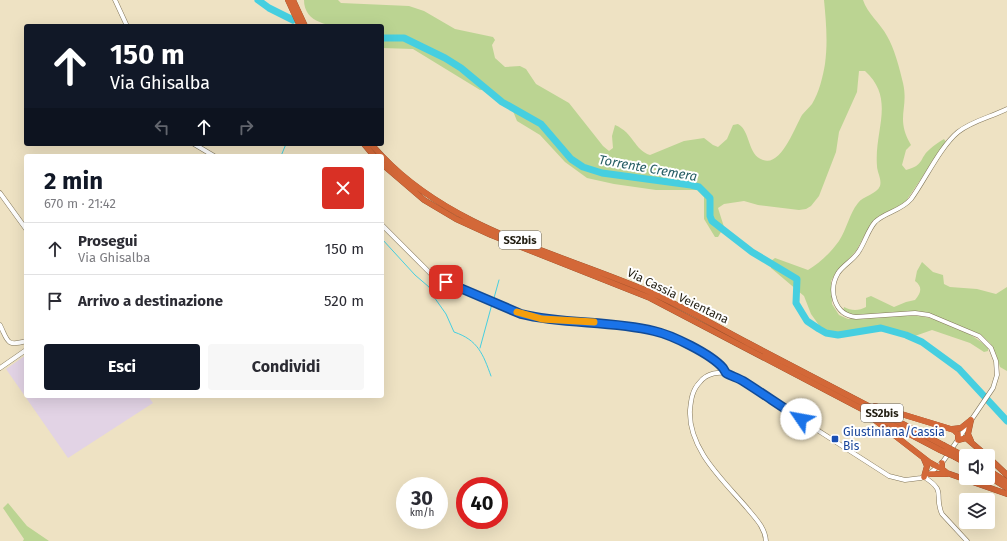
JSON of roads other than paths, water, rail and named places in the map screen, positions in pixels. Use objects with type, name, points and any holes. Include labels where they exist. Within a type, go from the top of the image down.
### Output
[{"type":"highway","points":[[290,1],[299,24]]},
{"type":"highway","points":[[290,1],[304,24]]},
{"type":"highway","points":[[366,146],[372,154]]},
{"type":"highway","name":"Via Cassia Veientana","points":[[373,146],[380,154]]},
{"type":"highway","name":"Via Cassia Veientana","points":[[384,158],[420,190],[461,216],[669,304],[852,403],[942,447]]},
{"type":"highway","name":"Via Cassia Veientana","points":[[384,166],[424,200],[456,219],[491,236],[669,304]]},
{"type":"highway","name":"Via Cassia Veientana","points":[[676,308],[859,401],[959,457]]},
{"type":"highway","points":[[859,401],[950,429],[957,433],[958,440],[964,437],[979,449]]},
{"type":"highway","points":[[852,403],[924,458],[940,465],[942,469],[949,474],[1007,494]]},
{"type":"highway","points":[[950,429],[961,428],[971,420]]},
{"type":"highway","points":[[971,420],[968,434],[972,442]]},
{"type":"highway","points":[[924,458],[927,466],[927,476],[949,474]]},
{"type":"highway","points":[[995,464],[1007,475]]},
{"type":"highway","points":[[995,474],[1007,482]]},
{"type":"highway","points":[[995,480],[1007,488]]},
{"type":"street","points":[[115,0],[126,24]]},
{"type":"street","points":[[766,541],[761,526],[707,458],[694,438],[691,428],[691,400],[697,385],[711,374],[726,373],[742,380],[883,473],[903,480],[927,476],[940,465],[982,405],[997,378],[996,361],[989,345],[977,334],[922,313],[883,316],[849,316],[838,307],[833,292],[839,272],[858,254],[873,224],[909,201],[952,138],[966,127],[1007,109]]},
{"type":"street","points":[[197,146],[211,154]]},
{"type":"street","points":[[0,193],[24,227]]},
{"type":"street","points":[[384,227],[430,273],[452,285],[521,314],[533,317],[561,321],[608,323],[668,335],[701,353],[724,368],[726,373]]},
{"type":"street","points":[[0,325],[4,336],[10,343],[15,344],[24,342]]},
{"type":"street","points":[[0,368],[24,351]]},
{"type":"street","points":[[927,476],[937,487],[940,494],[941,512],[967,541]]},
{"type":"waterway","name":"Torrente Cremera","points":[[258,0],[269,8],[293,20]]},
{"type":"waterway","name":"Torrente Cremera","points":[[384,38],[404,38],[445,58],[461,68],[502,102],[541,124],[571,159],[583,167],[602,173],[699,187],[710,198],[710,216],[712,221],[752,252],[797,279],[796,303],[807,321],[826,333],[838,335],[881,328],[906,335],[922,342],[959,369],[1007,421]]},
{"type":"waterway","points":[[282,154],[285,146]]},
{"type":"waterway","points":[[384,241],[415,275],[429,287],[446,314],[454,332],[469,339],[474,344],[482,355],[491,376]]},
{"type":"waterway","points":[[494,298],[499,280]]},
{"type":"waterway","points":[[480,348],[492,304]]},
{"type":"place","name":"Giustiniana/Cassia Bis","points":[[835,439]]}]
